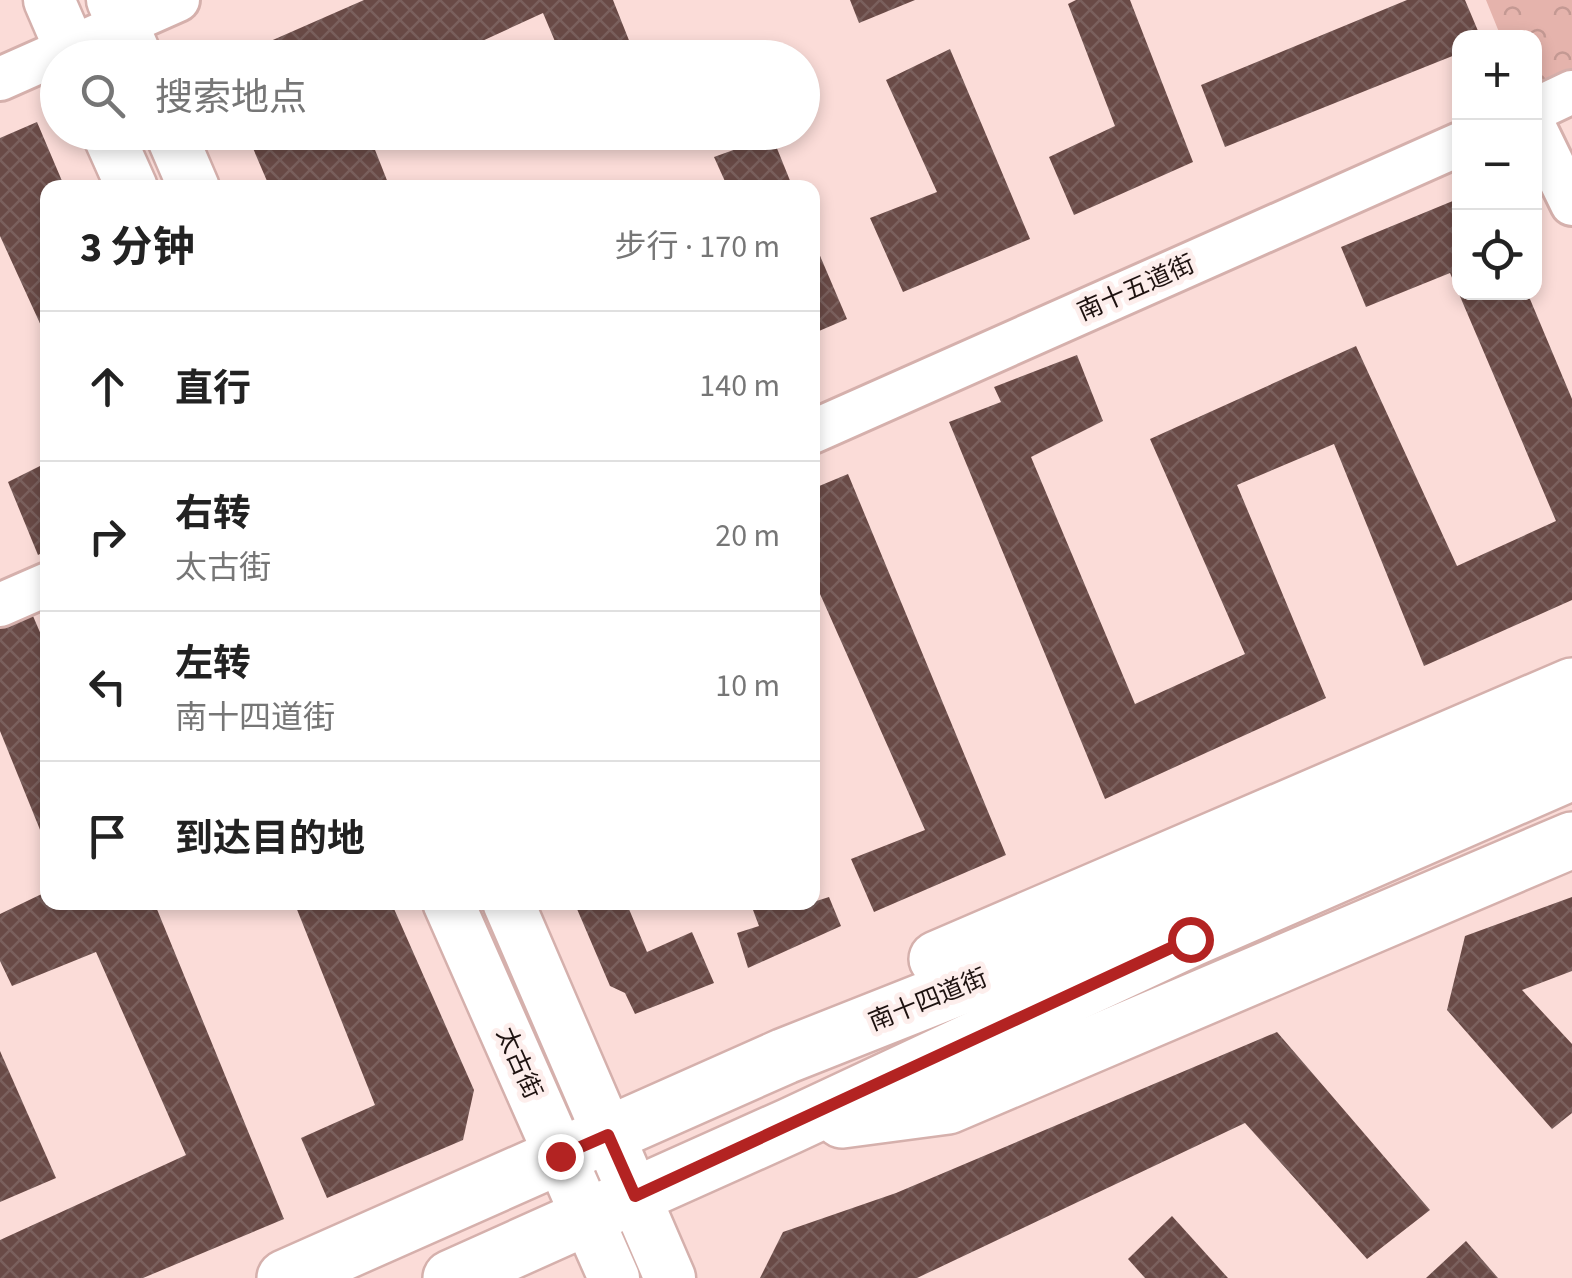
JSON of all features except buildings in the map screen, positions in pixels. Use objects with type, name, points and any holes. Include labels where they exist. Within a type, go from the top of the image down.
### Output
[{"type":"main road","points":[[49,0],[67,40]]},
{"type":"main road","points":[[115,150],[128,180]]},
{"type":"main road","points":[[178,150],[191,180]]},
{"type":"main road","points":[[785,1056],[948,952],[1572,686]]},
{"type":"main road","name":"南十四道街","points":[[285,1278],[785,1056],[1182,920],[1572,725]]},
{"type":"main road","points":[[451,1278],[790,1126],[1182,920],[1572,772]]},
{"type":"main road","points":[[790,1126],[948,1106],[1572,840]]},
{"type":"main road","name":"太古街","points":[[452,910],[584,1145],[611,1207],[670,1278]]},
{"type":"main road","name":"太古街","points":[[511,910],[584,1145]]},
{"type":"main road","name":"太古街","points":[[611,1207],[614,1278]]},
{"type":"street","points":[[97,40],[178,0]]},
{"type":"street","points":[[0,79],[40,64]]},
{"type":"street","points":[[1542,106],[1572,92]]},
{"type":"street","points":[[1542,142],[1572,204]]},
{"type":"street","name":"南十五道街","points":[[820,428],[1452,148]]},
{"type":"street","points":[[0,605],[40,588]]},
{"type":"green space","points":[[1486,0],[1572,0],[1572,70],[1542,86],[1542,30],[1498,30]]},
{"type":"route","points":[[560,1156],[608,1135],[635,1196],[1190,939]]}]
